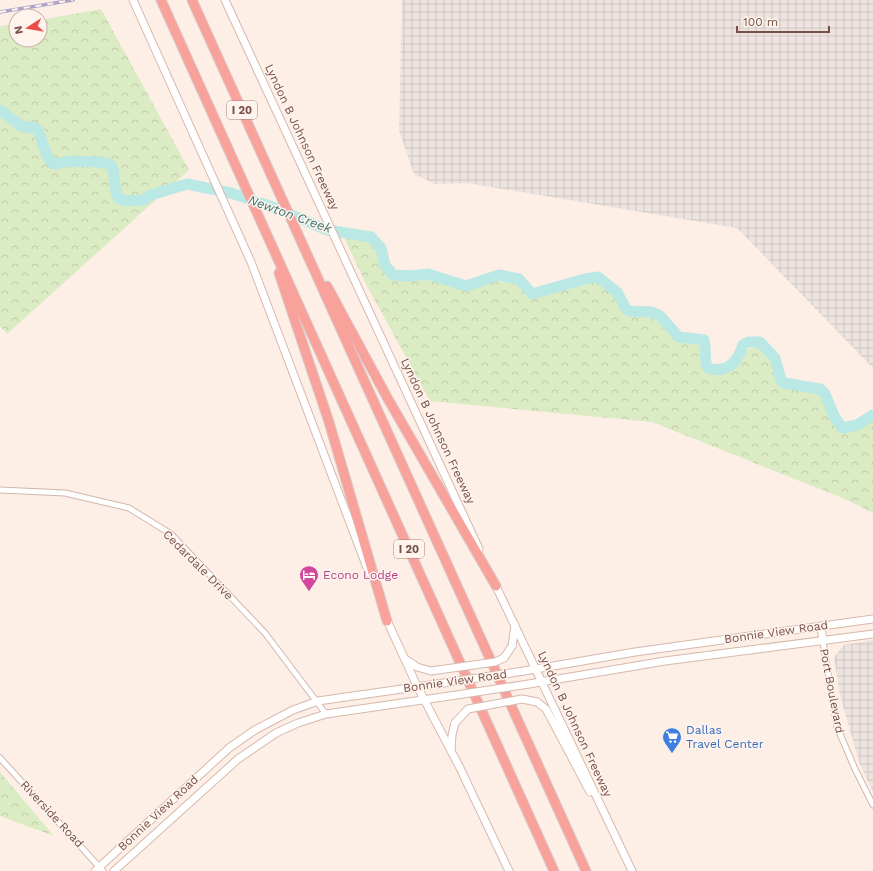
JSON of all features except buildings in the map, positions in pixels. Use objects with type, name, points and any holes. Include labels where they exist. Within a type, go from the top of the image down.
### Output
[{"type":"highway","name":"I 20","points":[[161,0],[554,871]]},
{"type":"highway","name":"I 20","points":[[192,0],[586,871]]},
{"type":"highway","points":[[263,226],[329,422],[387,621]]},
{"type":"highway","points":[[299,238],[351,327],[388,399],[496,586]]},
{"type":"main road","points":[[132,0],[267,304],[387,621],[417,686],[451,751],[509,871]]},
{"type":"main road","name":"Lyndon B Johnson Freeway","points":[[225,0],[496,586],[581,761],[606,820],[632,871]]},
{"type":"main road","name":"Bonnie View Road","points":[[99,870],[229,748],[274,719],[318,701],[537,670],[635,652],[873,619]]},
{"type":"main road","points":[[404,657],[416,667],[431,671],[495,662],[504,658],[512,646],[515,625]]},
{"type":"main road","points":[[821,626],[823,642]]},
{"type":"main road","name":"Bonnie View Road","points":[[119,869],[234,762],[276,733],[298,723],[326,714],[543,683],[637,665],[823,642],[873,634]]},
{"type":"main road","points":[[635,652],[637,665]]},
{"type":"main road","points":[[451,751],[452,735],[455,723],[461,714],[468,709],[522,699],[537,702],[546,709],[582,779],[606,820]]},
{"type":"main road","points":[[229,748],[234,762]]},
{"type":"street","name":"Cedardale Drive","points":[[0,490],[65,493],[129,508],[171,534],[265,633],[318,701],[326,714]]},
{"type":"street","name":"Port Boulevard","points":[[823,642],[837,727],[855,769],[873,805]]},
{"type":"street","name":"Riverside Road","points":[[0,758],[99,870]]},
{"type":"shaded area","points":[[402,0],[873,0],[873,368],[737,228],[467,183],[435,184],[414,174],[399,131]]},
{"type":"shaded area","points":[[873,640],[873,792],[859,762],[840,695],[834,657],[844,645]]},
{"type":"green space","points":[[101,9],[189,170],[7,334],[0,326],[0,26],[8,25],[8,48],[48,48],[48,19]]},
{"type":"green space","points":[[342,233],[370,240],[379,240],[387,250],[387,258],[395,273],[408,280],[437,277],[468,288],[490,281],[525,282],[537,295],[570,289],[583,281],[600,280],[620,292],[628,312],[657,315],[679,340],[704,342],[710,351],[709,367],[714,373],[726,374],[743,359],[746,350],[762,345],[776,357],[787,386],[825,396],[832,395],[837,418],[851,432],[873,419],[873,513],[845,499],[652,422],[430,401],[367,286]]},
{"type":"green space","points":[[0,772],[54,836],[0,816]]},
{"type":"waterway","name":"Newton Creek","points":[[0,110],[21,126],[35,128],[39,132],[47,156],[52,163],[57,164],[69,161],[101,162],[111,165],[114,172],[118,198],[126,201],[143,200],[151,195],[187,184],[231,193],[275,208],[327,230],[371,237],[381,248],[385,265],[393,275],[411,276],[428,274],[466,286],[499,275],[519,279],[532,294],[585,279],[598,277],[617,292],[626,309],[629,311],[652,312],[660,316],[679,337],[704,340],[708,368],[726,368],[730,366],[738,357],[743,345],[748,342],[760,342],[775,358],[781,380],[784,383],[820,389],[825,394],[835,418],[842,428],[857,425],[873,415]]},
{"type":"railway","points":[[0,12],[73,0]]},
{"type":"place","name":"Econo Lodge","points":[[309,592]]},
{"type":"place","name":"Dallas Travel Center","points":[[672,754]]}]
